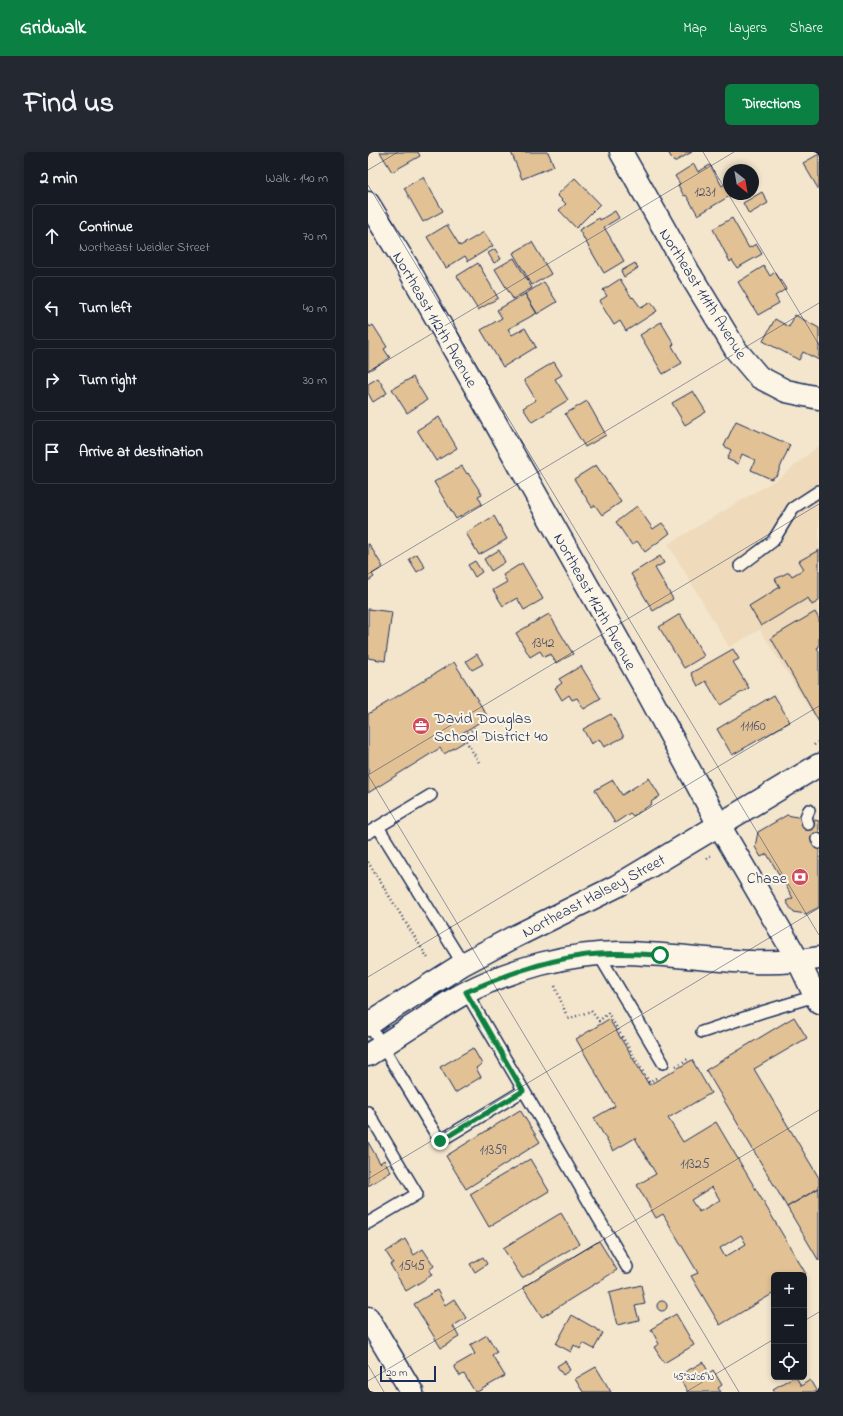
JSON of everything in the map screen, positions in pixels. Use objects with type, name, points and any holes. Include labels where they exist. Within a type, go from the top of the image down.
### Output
[{"type":"street","name":"Northeast 111th Avenue","points":[[621,152],[688,271],[736,350],[759,377],[786,391],[819,398]]},
{"type":"street","name":"Northeast 112th Avenue","points":[[368,203],[411,273],[649,695],[719,825],[809,960],[817,999]]},
{"type":"street","name":"Northeast Halsey Street","points":[[368,1025],[463,964],[617,886],[819,765]]},
{"type":"street","points":[[375,1050],[466,992],[498,978],[540,965],[580,956],[619,953],[749,962],[809,960]]},
{"type":"street","points":[[368,1318],[412,1392]]},
{"type":"lane","points":[[740,566],[773,541],[793,508],[819,491]]},
{"type":"lane","points":[[368,833],[430,795]]},
{"type":"lane","points":[[808,824],[806,817],[809,810]]},
{"type":"lane","points":[[378,827],[463,964]]},
{"type":"lane","points":[[599,954],[663,1063]]},
{"type":"lane","points":[[466,992],[626,1267]]},
{"type":"lane","points":[[702,1032],[762,1012],[817,999]]},
{"type":"lane","points":[[368,1025],[375,1050],[440,1141],[523,1091]]},
{"type":"lane","points":[[368,1112],[417,1194],[368,1223]]},
{"type":"path","points":[[476,728],[463,736],[480,764]]},
{"type":"path","points":[[368,862],[428,960]]},
{"type":"path","points":[[555,986],[568,1019],[591,1011],[599,1021],[608,1013],[649,1082],[661,1075]]},
{"type":"path","points":[[674,1067],[688,1059]]},
{"type":"shaded area","points":[[819,445],[819,724],[760,630],[729,647],[668,544],[782,476]]},
{"type":"building","points":[[380,152],[418,152],[420,156],[392,172]]},
{"type":"building","points":[[511,152],[548,152],[554,166],[522,179]]},
{"type":"building","points":[[668,152],[692,152],[674,162]]},
{"type":"building","points":[[819,154],[819,190],[803,163]]},
{"type":"building","points":[[694,164],[698,172],[710,165],[722,186],[723,185],[723,200],[698,215],[686,195],[684,196],[678,185],[680,184],[675,176]]},
{"type":"building","points":[[423,177],[443,211],[423,222],[404,188]]},
{"type":"building","points":[[575,178],[600,204],[576,228],[559,210],[566,204],[557,195]]},
{"type":"building","points":[[762,192],[768,203],[749,214],[743,203],[748,200],[759,200],[759,194]]},
{"type":"building","points":[[615,211],[619,218],[604,227],[624,261],[604,273],[579,230],[599,218],[600,220]]},
{"type":"building","points":[[732,218],[749,248],[756,244],[762,254],[737,268],[732,260],[730,262],[713,229]]},
{"type":"building","points":[[447,225],[460,246],[484,232],[493,246],[468,261],[465,256],[446,268],[427,237]]},
{"type":"building","points":[[532,242],[551,274],[532,285],[513,253]]},
{"type":"building","points":[[495,249],[501,259],[494,263],[488,253]]},
{"type":"building","points":[[514,258],[532,288],[513,299],[495,269]]},
{"type":"building","points":[[478,263],[498,298],[478,310],[457,276]]},
{"type":"building","points":[[635,263],[638,268],[624,277],[621,271]]},
{"type":"building","points":[[764,266],[770,276],[775,272],[786,289],[775,296],[779,303],[758,315],[738,282]]},
{"type":"building","points":[[620,279],[632,298],[633,297],[641,308],[651,302],[657,311],[626,331],[620,321],[614,325],[599,301],[607,296],[603,290]]},
{"type":"building","points":[[544,282],[557,302],[537,314],[525,294]]},
{"type":"building","points":[[525,294],[537,313],[508,329],[512,335],[525,328],[536,347],[503,367],[481,330],[502,318],[497,310]]},
{"type":"building","points":[[795,315],[819,328],[819,360],[803,352],[799,360],[763,341],[775,319],[789,327]]},
{"type":"building","points":[[661,322],[674,344],[672,346],[682,363],[663,374],[640,335]]},
{"type":"building","points":[[368,324],[370,327],[373,325],[387,347],[384,349],[390,358],[368,371]]},
{"type":"building","points":[[554,362],[562,375],[555,379],[568,400],[532,422],[523,408],[536,400],[524,380]]},
{"type":"building","points":[[413,377],[427,400],[407,413],[392,389]]},
{"type":"building","points":[[378,378],[387,393],[373,402],[368,393],[368,384]]},
{"type":"building","points":[[693,391],[706,412],[685,425],[672,403]]},
{"type":"building","points":[[587,401],[606,435],[585,447],[565,414]]},
{"type":"building","points":[[439,417],[457,448],[436,461],[417,430]]},
{"type":"building","points":[[736,421],[790,445],[777,475],[771,479],[751,470],[755,460],[742,454],[738,464],[727,459],[731,450],[724,446]]},
{"type":"building","points":[[596,465],[621,502],[602,515],[595,505],[592,507],[574,479]]},
{"type":"building","points":[[462,466],[482,494],[478,496],[482,504],[456,519],[434,482]]},
{"type":"building","points":[[637,506],[653,529],[662,523],[670,533],[645,552],[637,541],[632,545],[616,522]]},
{"type":"building","points":[[494,516],[507,539],[479,555],[466,533]]},
{"type":"building","points":[[368,544],[383,567],[372,574],[374,577],[368,581]]},
{"type":"building","points":[[499,550],[505,562],[491,571],[484,559]]},
{"type":"building","points":[[819,550],[819,601],[812,605],[808,598],[761,626],[749,606],[780,587],[775,579],[789,572],[792,576],[804,569],[799,561]]},
{"type":"building","points":[[417,554],[425,567],[417,572],[409,559]]},
{"type":"building","points":[[660,556],[664,563],[655,568],[673,599],[653,611],[631,574]]},
{"type":"building","points":[[475,561],[482,572],[475,577],[468,565]]},
{"type":"building","points":[[522,563],[543,599],[524,610],[517,598],[503,606],[493,590],[507,582],[503,575]]},
{"type":"building","points":[[368,609],[392,612],[385,661],[368,658]]},
{"type":"building","points":[[815,612],[819,619],[819,647],[817,648],[819,651],[819,722],[771,638]]},
{"type":"building","points":[[549,614],[573,654],[556,663],[551,654],[544,657],[540,651],[530,657],[516,633]]},
{"type":"building","points":[[680,614],[704,656],[684,668],[659,627]]},
{"type":"building","points":[[733,649],[739,659],[733,662],[749,688],[720,705],[706,681],[698,686],[691,673]]},
{"type":"building","points":[[477,654],[483,664],[472,670],[466,661]]},
{"type":"building","name":"David Douglas School District 40","points":[[454,662],[488,717],[459,735],[464,742],[444,754],[440,748],[368,793],[368,714]]},
{"type":"building","points":[[581,666],[601,699],[584,709],[577,698],[572,700],[569,695],[562,700],[555,688],[562,683],[559,679]]},
{"type":"building","points":[[774,695],[790,722],[732,755],[717,729]]},
{"type":"building","points":[[611,714],[624,737],[604,747],[599,739],[591,744],[583,729]]},
{"type":"building","points":[[649,778],[660,796],[651,802],[652,804],[633,816],[630,813],[615,823],[595,790],[613,780],[622,795]]},
{"type":"building","name":"Chase","points":[[787,815],[802,818],[806,825],[814,820],[819,821],[819,907],[806,914],[793,912],[786,901],[793,898],[767,854],[761,857],[755,847],[758,832]]},
{"type":"building","points":[[794,1017],[807,1038],[754,1069],[819,1178],[819,1188],[787,1207],[706,1070]]},
{"type":"building","points":[[609,1019],[649,1085],[692,1060],[711,1093],[668,1118],[683,1142],[716,1122],[805,1272],[771,1272],[771,1295],[720,1325],[691,1276],[698,1273],[663,1214],[656,1218],[637,1185],[656,1174],[635,1138],[613,1151],[594,1118],[615,1106],[576,1039]],"holes":[[[712,1187],[720,1200],[699,1212],[691,1200]],[[741,1235],[746,1244],[725,1257],[720,1248]]]},
{"type":"building","points":[[473,1048],[482,1064],[476,1068],[481,1077],[455,1093],[440,1067]]},
{"type":"building","points":[[520,1110],[540,1142],[466,1189],[446,1156]]},
{"type":"building","points":[[368,1142],[380,1163],[384,1160],[391,1172],[368,1186]]},
{"type":"building","points":[[530,1159],[549,1191],[489,1227],[470,1194]]},
{"type":"building","points":[[819,1188],[819,1261],[787,1207]]},
{"type":"building","points":[[561,1213],[579,1244],[522,1278],[503,1248]]},
{"type":"building","points":[[405,1239],[414,1255],[423,1249],[434,1266],[429,1270],[432,1275],[406,1291],[390,1264],[393,1263],[386,1252]]},
{"type":"building","points":[[599,1241],[617,1270],[542,1317],[523,1287]]},
{"type":"building","points":[[483,1257],[487,1264],[475,1272],[470,1264]]},
{"type":"building","points":[[641,1285],[645,1304],[635,1306],[639,1320],[617,1325],[609,1293]]},
{"type":"building","points":[[437,1290],[445,1305],[454,1299],[466,1318],[453,1326],[459,1337],[441,1348],[414,1304]]},
{"type":"building","points":[[662,1301],[667,1306],[662,1311],[657,1306]]},
{"type":"building","points":[[676,1314],[694,1345],[664,1363],[654,1347],[659,1344],[651,1329]]},
{"type":"building","points":[[572,1315],[603,1333],[594,1349],[583,1343],[580,1349],[574,1345],[571,1352],[556,1344]]},
{"type":"building","points":[[487,1335],[497,1352],[492,1355],[505,1376],[475,1392],[464,1374],[460,1376],[454,1366],[475,1354],[470,1345]]},
{"type":"building","points":[[565,1361],[570,1370],[563,1375],[557,1366]]},
{"type":"building","points":[[703,1362],[709,1373],[713,1370],[722,1385],[718,1388],[721,1392],[688,1392],[678,1376]]},
{"type":"building","points":[[596,1367],[611,1392],[583,1392],[575,1379]]},
{"type":"building","points":[[788,1380],[798,1380],[801,1386],[810,1380],[817,1392],[775,1392],[773,1389]]},
{"type":"place","name":"David Douglas School District 40","points":[[421,726]]},
{"type":"place","name":"Chase","points":[[800,877]]},
{"type":"route","points":[[440,1141],[523,1091],[466,992],[520,970],[580,956],[619,953],[660,955]]}]
